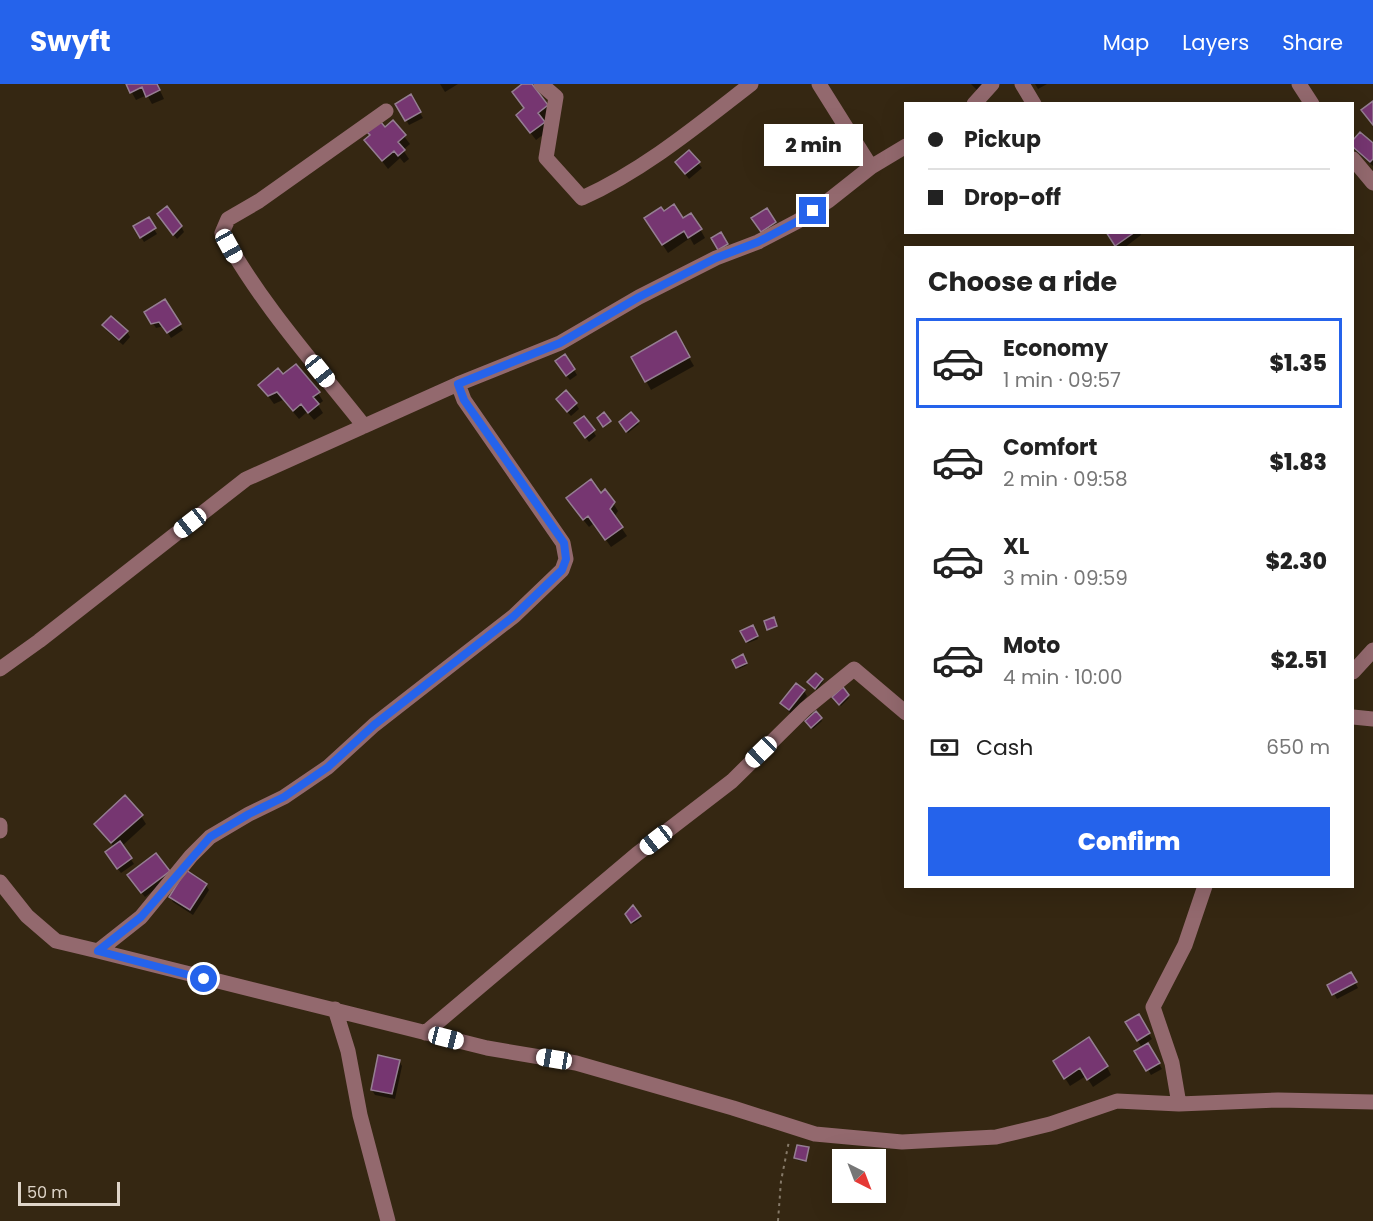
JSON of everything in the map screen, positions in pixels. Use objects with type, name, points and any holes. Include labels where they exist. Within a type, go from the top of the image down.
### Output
[{"type":"street","points":[[541,84],[556,97],[546,158],[582,198],[609,186],[674,142],[751,84]]},
{"type":"street","points":[[819,84],[871,167]]},
{"type":"street","points":[[976,102],[992,84]]},
{"type":"street","points":[[1022,84],[1033,102]]},
{"type":"street","points":[[1299,84],[1311,102]]},
{"type":"street","points":[[364,426],[290,334],[236,259],[222,233],[228,219],[288,182],[386,111]]},
{"type":"street","points":[[0,669],[246,479],[458,384],[560,343],[639,297],[716,258],[758,242],[798,221],[871,167],[904,147]]},
{"type":"street","points":[[1354,160],[1373,183]]},
{"type":"street","points":[[98,951],[141,917],[210,837],[284,797],[328,767],[374,725],[514,616],[562,570],[566,559],[564,543],[464,400],[458,384]]},
{"type":"street","points":[[1354,671],[1373,650]]},
{"type":"street","points":[[425,1033],[638,854],[732,781],[805,709],[854,669],[904,711]]},
{"type":"street","points":[[1354,717],[1373,719]]},
{"type":"street","points":[[0,825],[0,831]]},
{"type":"street","points":[[0,882],[27,916],[56,941],[487,1048],[576,1063],[815,1134],[902,1142],[996,1137],[1050,1124],[1117,1101],[1179,1104],[1278,1100],[1373,1102]]},
{"type":"street","points":[[1179,1104],[1172,1063],[1153,1007],[1185,945],[1204,888]]},
{"type":"street","points":[[335,1009],[348,1051],[360,1115],[388,1221]]},
{"type":"path","points":[[778,1221],[781,1181],[791,1127]]},
{"type":"building","points":[[126,84],[157,84],[160,90],[146,97],[142,87],[130,93]]},
{"type":"building","points":[[522,84],[532,84],[548,105],[538,113],[545,122],[530,133],[516,115],[524,108],[512,92]]},
{"type":"building","points":[[411,94],[421,112],[405,121],[395,104]]},
{"type":"building","points":[[1373,101],[1373,125],[1361,110]]},
{"type":"building","points":[[393,120],[406,135],[398,142],[405,150],[398,156],[394,151],[382,161],[364,140],[370,135],[367,132],[380,121],[385,127]]},
{"type":"building","points":[[1360,132],[1373,143],[1373,159],[1370,162],[1354,148],[1354,139]]},
{"type":"building","points":[[689,150],[700,162],[685,174],[675,162]]},
{"type":"building","points":[[674,204],[683,218],[691,213],[702,229],[688,238],[684,231],[662,245],[644,218],[661,207],[664,211]]},
{"type":"building","points":[[167,206],[182,226],[173,235],[157,214]]},
{"type":"building","points":[[767,208],[776,222],[761,232],[751,218]]},
{"type":"building","points":[[149,217],[156,228],[140,238],[133,226]]},
{"type":"building","points":[[721,232],[728,244],[718,250],[711,238]]},
{"type":"building","points":[[1107,234],[1132,234],[1115,246]]},
{"type":"building","points":[[165,299],[181,324],[167,333],[159,322],[151,324],[144,312]]},
{"type":"building","points":[[111,316],[128,331],[119,340],[102,325]]},
{"type":"building","points":[[676,331],[690,357],[645,382],[631,357]]},
{"type":"building","points":[[565,354],[575,369],[566,376],[555,361]]},
{"type":"building","points":[[296,364],[320,392],[313,397],[319,404],[308,413],[301,404],[293,411],[277,392],[268,396],[258,385],[278,368],[283,374]]},
{"type":"building","points":[[566,390],[577,403],[567,412],[556,399]]},
{"type":"building","points":[[604,412],[611,421],[603,427],[597,418]]},
{"type":"building","points":[[631,412],[639,421],[626,432],[619,422]]},
{"type":"building","points":[[584,416],[595,430],[585,438],[574,423]]},
{"type":"building","points":[[591,479],[601,493],[605,489],[615,502],[610,509],[623,527],[605,540],[588,516],[583,520],[566,498]]},
{"type":"building","points":[[774,617],[777,626],[767,630],[764,621]]},
{"type":"building","points":[[753,625],[758,636],[746,642],[740,631]]},
{"type":"building","points":[[743,654],[747,663],[736,668],[732,660]]},
{"type":"building","points":[[816,673],[823,679],[815,689],[807,682]]},
{"type":"building","points":[[796,683],[805,690],[789,710],[780,703]]},
{"type":"building","points":[[843,687],[849,695],[839,705],[832,697]]},
{"type":"building","points":[[816,711],[822,718],[811,728],[805,721]]},
{"type":"building","points":[[125,795],[143,815],[111,843],[94,824]]},
{"type":"building","points":[[120,841],[132,858],[117,869],[105,852]]},
{"type":"building","points":[[156,853],[170,871],[141,893],[127,875]]},
{"type":"building","points":[[186,870],[207,884],[190,910],[169,897]]},
{"type":"building","points":[[633,905],[641,916],[631,923],[625,914]]},
{"type":"building","points":[[1351,972],[1357,982],[1332,995],[1327,985]]},
{"type":"building","points":[[1139,1014],[1150,1033],[1137,1041],[1125,1022]]},
{"type":"building","points":[[1089,1037],[1108,1066],[1087,1080],[1080,1068],[1064,1079],[1053,1061]]},
{"type":"building","points":[[1148,1043],[1160,1063],[1146,1071],[1134,1051]]},
{"type":"building","points":[[378,1055],[400,1060],[392,1094],[371,1090]]},
{"type":"building","points":[[797,1145],[809,1147],[806,1161],[794,1158]]},
{"type":"route","points":[[204,979],[98,951],[141,917],[191,856],[210,837],[284,797],[328,767],[374,725],[514,616],[562,570],[566,559],[564,543],[464,400],[458,384],[560,343],[639,297],[716,258],[758,242],[813,211]]}]
